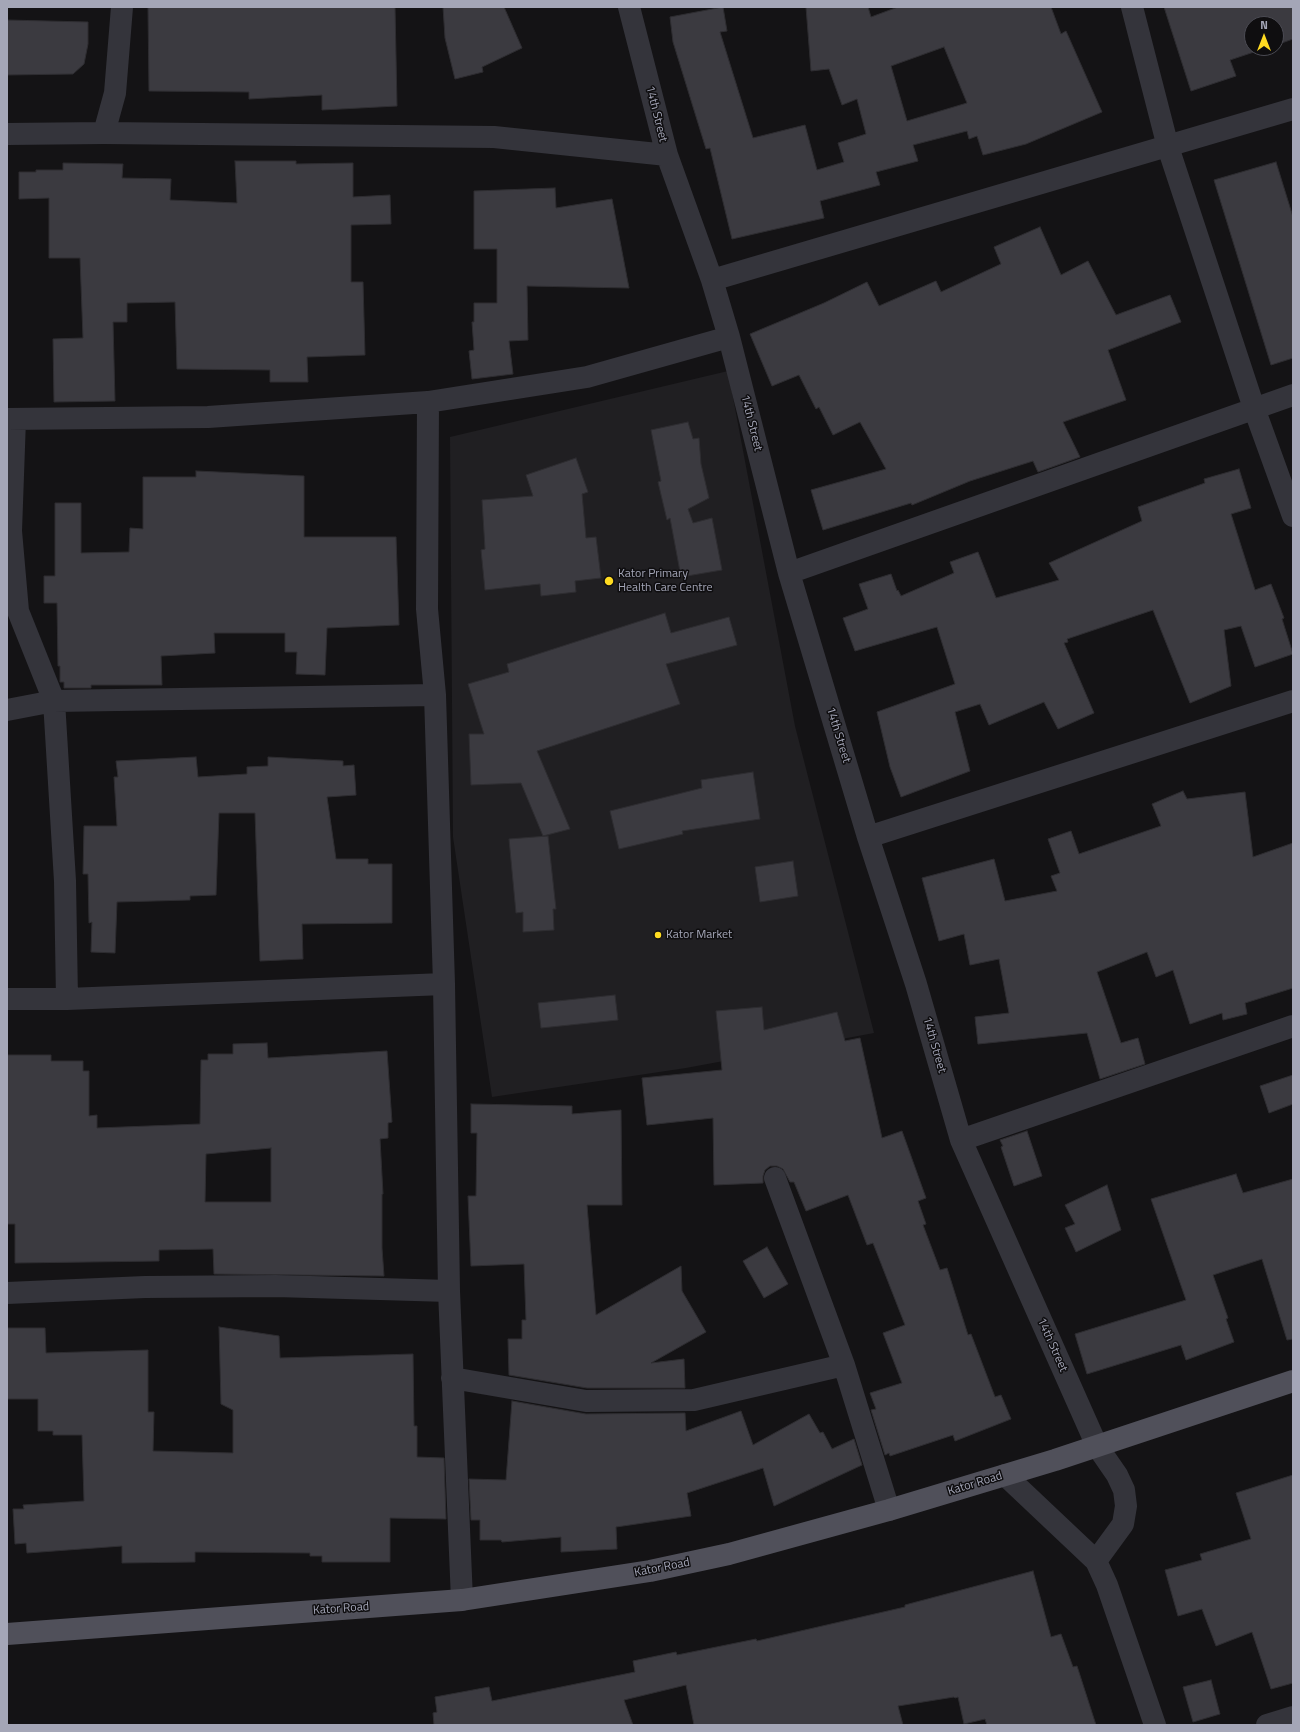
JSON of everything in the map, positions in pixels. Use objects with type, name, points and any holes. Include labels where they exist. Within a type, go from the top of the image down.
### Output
[{"type":"main road","name":"Kator Road","points":[[7,1634],[462,1600],[628,1575],[729,1554],[889,1510],[1097,1446],[1293,1381]]},
{"type":"street","points":[[104,133],[115,92],[122,7]]},
{"type":"street","name":"14th Street","points":[[629,7],[667,155],[712,280],[729,337],[789,573],[868,837],[916,984],[961,1140],[1097,1446],[1117,1475],[1124,1490],[1126,1506],[1123,1524],[1096,1561]]},
{"type":"street","points":[[1132,7],[1168,147],[1254,408],[1293,516]]},
{"type":"street","points":[[712,280],[1293,109]]},
{"type":"street","points":[[7,134],[104,133],[494,137],[667,155]]},
{"type":"street","points":[[67,999],[65,881],[54,701],[18,611],[11,531],[11,419],[208,417],[428,402],[587,376],[729,337]]},
{"type":"street","points":[[789,573],[1293,395]]},
{"type":"street","points":[[428,402],[427,609],[434,695],[444,984],[448,1291],[462,1600]]},
{"type":"street","points":[[7,710],[54,701],[434,695]]},
{"type":"street","points":[[868,837],[1293,701]]},
{"type":"street","points":[[7,999],[67,999],[444,984]]},
{"type":"street","points":[[961,1140],[1293,1026]]},
{"type":"street","points":[[775,1178],[844,1365],[889,1510]]},
{"type":"street","points":[[7,1293],[152,1287],[276,1286],[448,1291]]},
{"type":"street","points":[[452,1378],[586,1401],[694,1400],[844,1365]]},
{"type":"street","points":[[1005,1475],[1096,1561],[1107,1585],[1155,1725]]},
{"type":"street","points":[[1267,1725],[1293,1717]]},
{"type":"shaded area","points":[[728,371],[795,726],[874,1033],[686,1068],[492,1097],[453,837],[450,437]]},
{"type":"building","points":[[148,7],[395,7],[397,106],[322,110],[322,95],[249,99],[249,92],[149,91]]},
{"type":"building","points":[[443,7],[504,7],[522,48],[482,67],[483,72],[455,79],[445,38]]},
{"type":"building","points":[[723,7],[727,31],[720,32],[753,138],[805,125],[817,170],[844,162],[838,143],[866,134],[857,99],[842,105],[829,69],[811,71],[806,7],[868,7],[871,17],[898,7],[1051,7],[1061,34],[1066,31],[1102,112],[1026,144],[983,155],[977,136],[969,139],[967,131],[913,145],[918,161],[876,172],[880,185],[820,201],[824,218],[732,239],[710,148],[706,149],[673,42],[670,17]],"holes":[[[944,47],[967,103],[907,121],[891,66]]]},
{"type":"building","points":[[1164,7],[1293,7],[1293,39],[1284,42],[1284,16],[1244,16],[1244,55],[1230,60],[1236,76],[1191,91]]},
{"type":"building","points":[[7,20],[88,22],[88,44],[84,64],[73,74],[7,75]]},
{"type":"building","points":[[235,161],[296,161],[296,164],[353,163],[353,197],[390,195],[391,224],[351,225],[351,282],[363,282],[365,355],[307,357],[308,382],[270,382],[270,370],[177,369],[175,302],[127,303],[127,322],[113,322],[115,401],[54,402],[53,339],[83,338],[80,258],[49,258],[49,198],[19,199],[19,172],[36,172],[36,170],[63,170],[63,163],[123,164],[122,178],[171,179],[170,200],[237,203]]},
{"type":"building","points":[[1276,162],[1293,217],[1293,358],[1271,365],[1214,180]]},
{"type":"building","points":[[555,188],[556,208],[612,199],[629,288],[527,286],[528,340],[509,341],[513,374],[472,379],[469,351],[474,350],[472,322],[474,322],[474,303],[497,303],[497,249],[474,249],[474,191]]},
{"type":"building","points":[[1040,227],[1061,275],[1088,261],[1116,315],[1170,295],[1181,322],[1108,350],[1126,400],[1063,422],[1080,457],[1038,472],[1033,461],[970,481],[912,505],[911,503],[823,530],[811,490],[886,469],[860,422],[833,435],[819,407],[816,409],[799,375],[772,386],[750,334],[824,303],[867,282],[879,306],[936,281],[941,292],[1001,264],[994,247]]},
{"type":"building","points":[[688,422],[693,439],[699,438],[701,464],[709,498],[688,509],[693,523],[712,518],[722,570],[681,577],[670,518],[667,520],[658,482],[661,481],[651,430]]},
{"type":"building","points":[[576,458],[588,492],[582,494],[586,538],[596,537],[601,578],[575,581],[576,592],[541,596],[540,584],[485,590],[481,550],[485,549],[482,500],[533,496],[526,475]]},
{"type":"building","points":[[1239,469],[1251,508],[1231,514],[1255,590],[1271,584],[1284,618],[1282,619],[1293,654],[1255,667],[1241,626],[1224,630],[1231,686],[1190,703],[1153,610],[1067,639],[1068,642],[1064,643],[1094,713],[1058,729],[1044,702],[989,725],[980,704],[955,712],[970,771],[901,797],[890,767],[877,712],[955,684],[937,627],[855,651],[843,618],[868,609],[859,584],[891,574],[897,591],[898,590],[901,596],[954,573],[950,562],[978,552],[996,598],[1059,580],[1049,563],[1142,521],[1138,507],[1205,483],[1204,479]]},
{"type":"building","points":[[196,471],[304,476],[304,537],[396,537],[399,625],[327,628],[325,675],[296,674],[297,652],[285,652],[285,633],[214,633],[215,653],[161,656],[162,685],[91,685],[91,688],[64,688],[64,682],[60,682],[60,666],[58,666],[57,603],[44,603],[44,576],[55,576],[55,503],[81,503],[81,553],[129,552],[130,528],[143,529],[143,477],[196,477]]},
{"type":"building","points":[[665,613],[671,633],[729,617],[737,645],[666,664],[680,704],[537,751],[570,829],[543,836],[521,783],[471,785],[469,734],[484,734],[468,684],[509,672],[507,664]]},
{"type":"building","points":[[196,757],[198,777],[247,774],[247,767],[268,766],[268,757],[343,761],[343,766],[354,765],[356,795],[327,797],[336,859],[368,859],[368,864],[392,864],[392,923],[302,924],[303,959],[260,961],[255,813],[219,813],[216,895],[190,896],[190,900],[117,902],[115,953],[91,952],[92,922],[89,923],[88,874],[83,874],[84,826],[117,826],[114,777],[118,777],[116,761]]},
{"type":"building","points":[[753,772],[760,819],[682,831],[683,834],[619,849],[610,811],[702,788],[701,780]]},
{"type":"building","points":[[1183,791],[1187,799],[1245,792],[1253,857],[1293,843],[1293,988],[1245,1003],[1247,1014],[1223,1020],[1222,1013],[1190,1024],[1173,970],[1156,977],[1147,952],[1097,972],[1121,1043],[1138,1038],[1145,1064],[1100,1079],[1087,1033],[978,1044],[975,1017],[1009,1013],[999,959],[970,965],[964,934],[939,941],[922,878],[994,859],[1005,901],[1057,891],[1051,876],[1060,873],[1048,839],[1071,831],[1079,854],[1161,826],[1152,804]]},
{"type":"building","points":[[548,836],[556,909],[553,909],[554,930],[523,932],[523,912],[516,913],[509,839]]},
{"type":"building","points":[[793,861],[798,896],[760,902],[755,867]]},
{"type":"building","points":[[615,995],[618,1020],[541,1028],[538,1003]]},
{"type":"building","points":[[762,1007],[764,1030],[837,1012],[845,1041],[860,1038],[882,1138],[902,1131],[926,1198],[918,1201],[926,1224],[923,1225],[940,1270],[947,1268],[968,1335],[971,1334],[995,1397],[1001,1395],[1011,1419],[955,1441],[953,1435],[890,1456],[889,1453],[885,1455],[871,1410],[876,1409],[870,1393],[902,1383],[883,1333],[905,1325],[873,1243],[867,1245],[848,1195],[806,1211],[794,1182],[790,1182],[783,1169],[777,1166],[770,1166],[765,1170],[763,1183],[714,1185],[713,1118],[647,1125],[642,1078],[722,1070],[716,1011]]},
{"type":"building","points":[[267,1043],[268,1058],[387,1051],[392,1122],[388,1123],[388,1138],[380,1139],[383,1194],[382,1248],[384,1276],[214,1274],[213,1249],[159,1250],[159,1261],[15,1263],[15,1224],[7,1224],[7,1055],[51,1055],[51,1061],[83,1061],[83,1071],[89,1071],[89,1116],[97,1115],[97,1128],[200,1124],[201,1060],[208,1060],[208,1054],[233,1054],[233,1044]],"holes":[[[271,1148],[271,1202],[205,1202],[206,1154]]]},
{"type":"building","points":[[1293,1075],[1293,1104],[1269,1113],[1260,1086]]},
{"type":"building","points":[[471,1104],[572,1106],[572,1114],[621,1110],[622,1205],[587,1205],[596,1315],[681,1266],[682,1291],[706,1332],[651,1363],[684,1359],[685,1388],[587,1388],[509,1375],[508,1339],[522,1339],[522,1320],[526,1320],[524,1264],[471,1266],[468,1196],[476,1196],[477,1133],[471,1133]]},
{"type":"building","points":[[1027,1131],[1042,1176],[1014,1186],[1000,1140]]},
{"type":"building","points":[[1236,1174],[1243,1193],[1293,1179],[1293,1339],[1287,1340],[1262,1259],[1213,1275],[1228,1318],[1226,1319],[1234,1342],[1186,1360],[1181,1345],[1087,1374],[1075,1334],[1186,1300],[1151,1199]]},
{"type":"building","points":[[1107,1185],[1121,1230],[1076,1252],[1065,1228],[1075,1224],[1065,1205]]},
{"type":"building","points":[[767,1247],[788,1284],[764,1298],[743,1261]]},
{"type":"building","points":[[219,1327],[279,1336],[280,1358],[413,1354],[414,1426],[417,1426],[417,1457],[444,1458],[446,1519],[390,1518],[390,1562],[322,1562],[322,1556],[310,1556],[310,1553],[195,1552],[195,1562],[122,1563],[122,1546],[27,1553],[26,1543],[15,1544],[13,1509],[24,1509],[23,1505],[84,1501],[82,1435],[53,1435],[53,1431],[38,1431],[38,1399],[7,1399],[7,1328],[45,1328],[46,1353],[148,1350],[148,1412],[154,1412],[153,1451],[233,1453],[233,1410],[221,1404]]},
{"type":"building","points":[[512,1401],[586,1414],[685,1413],[686,1431],[741,1411],[753,1445],[809,1414],[820,1433],[823,1432],[832,1449],[854,1439],[862,1465],[774,1506],[763,1468],[687,1493],[691,1516],[616,1527],[617,1549],[561,1552],[561,1537],[502,1542],[501,1540],[480,1540],[480,1520],[471,1520],[469,1479],[506,1480]]},
{"type":"building","points":[[1293,1475],[1293,1683],[1271,1689],[1252,1632],[1216,1646],[1202,1609],[1178,1616],[1165,1570],[1202,1560],[1200,1554],[1251,1539],[1236,1493]]},
{"type":"building","points":[[1033,1571],[1051,1637],[1061,1634],[1073,1667],[1077,1666],[1096,1725],[987,1725],[985,1719],[964,1724],[958,1697],[954,1697],[898,1706],[903,1725],[694,1725],[686,1685],[624,1700],[633,1725],[434,1725],[433,1713],[437,1712],[435,1697],[489,1687],[492,1701],[635,1672],[633,1661],[676,1652],[677,1655],[756,1639],[757,1641],[905,1607],[905,1605]]},
{"type":"building","points":[[1211,1680],[1220,1714],[1193,1722],[1183,1687]]},
{"type":"place","name":"Kator Primary Health Care Centre","points":[[609,581]]},
{"type":"place","name":"Kator Market","points":[[658,935]]}]
